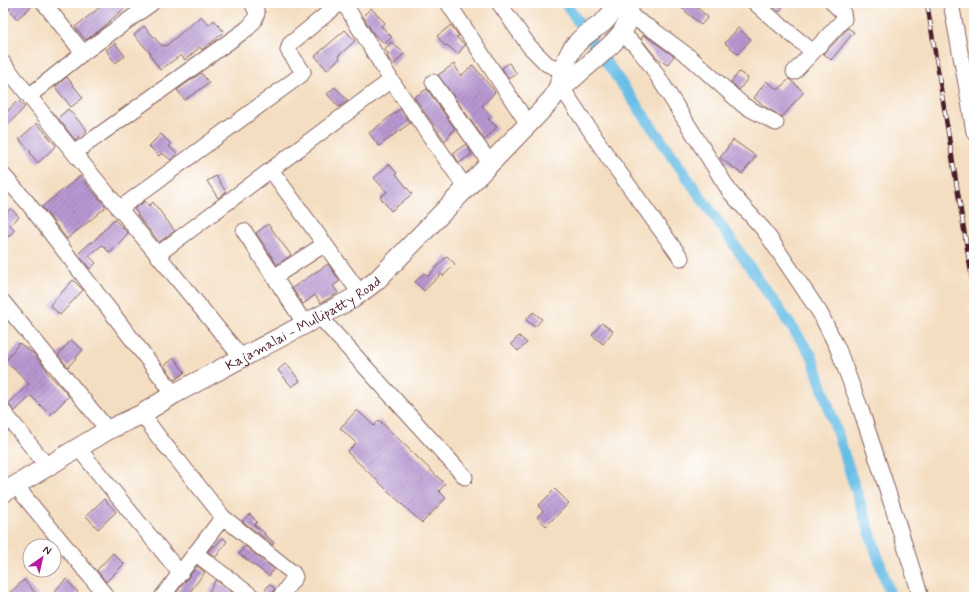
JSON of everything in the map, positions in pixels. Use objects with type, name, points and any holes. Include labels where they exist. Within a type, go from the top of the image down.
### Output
[{"type":"main road","name":"Kajamalai - Mullipatty Road","points":[[560,84],[570,55],[577,42],[616,9]]},
{"type":"main road","points":[[616,9],[617,40]]},
{"type":"main road","name":"Kajamalai - Mullipatty Road","points":[[9,489],[108,430],[142,414],[174,394],[352,299],[376,281],[528,124],[560,84],[617,40]]},
{"type":"street","points":[[44,3],[83,53]]},
{"type":"street","points":[[29,96],[83,53],[132,9],[152,3]]},
{"type":"street","points":[[74,153],[248,28],[254,21],[257,13],[252,3]]},
{"type":"street","points":[[119,209],[301,76],[303,72],[301,67],[288,50],[290,44],[340,3]]},
{"type":"street","points":[[344,3],[391,80],[466,188]]},
{"type":"street","points":[[448,3],[528,124]]},
{"type":"street","points":[[499,3],[534,50],[547,64],[608,157],[681,258]]},
{"type":"street","points":[[755,3],[773,20],[813,52]]},
{"type":"street","points":[[794,72],[844,19],[843,13],[833,3]]},
{"type":"street","points":[[951,3],[970,93],[974,132]]},
{"type":"street","points":[[616,9],[656,32],[691,58],[743,105],[776,123]]},
{"type":"street","points":[[617,40],[635,44],[730,192],[764,230],[820,313],[838,349],[861,410],[921,597]]},
{"type":"street","points":[[3,62],[119,209],[242,358]]},
{"type":"street","points":[[157,255],[391,80]]},
{"type":"street","points":[[433,82],[490,163]]},
{"type":"street","points":[[271,170],[360,293]]},
{"type":"street","points":[[3,175],[27,202],[174,394]]},
{"type":"street","points":[[244,231],[274,277],[312,320],[465,477]]},
{"type":"street","points":[[274,277],[325,244]]},
{"type":"street","points":[[3,302],[108,430]]},
{"type":"street","points":[[3,411],[47,466]]},
{"type":"street","points":[[142,414],[223,518],[293,573],[295,577],[280,597]]},
{"type":"street","points":[[78,448],[180,573]]},
{"type":"street","points":[[9,489],[107,597]]},
{"type":"street","points":[[170,594],[180,573],[223,518]]},
{"type":"street","points":[[195,553],[253,597]]},
{"type":"building","points":[[5,3],[35,3],[17,19]]},
{"type":"building","points":[[105,3],[130,3],[100,30],[86,40],[75,27]]},
{"type":"building","points":[[676,3],[692,3],[708,17],[701,25]]},
{"type":"building","points":[[769,3],[786,3],[779,12]]},
{"type":"building","points":[[371,8],[385,23],[381,26],[392,37],[385,44],[372,32],[363,16]]},
{"type":"building","points":[[201,16],[209,25],[214,20],[224,32],[202,50],[200,47],[185,60],[181,55],[160,70],[150,55],[151,54],[134,35],[144,26],[162,46],[166,46]]},
{"type":"building","points":[[451,25],[459,36],[456,37],[465,45],[458,54],[447,45],[445,46],[437,36]]},
{"type":"building","points":[[738,28],[751,39],[738,54],[725,43]]},
{"type":"building","points":[[848,28],[854,32],[831,60],[824,54]]},
{"type":"building","points":[[345,30],[355,41],[338,56],[340,58],[327,70],[315,56]]},
{"type":"building","points":[[644,35],[674,56],[667,65],[656,57],[641,39]]},
{"type":"building","points":[[391,42],[404,53],[393,66],[387,56],[389,54],[384,50]]},
{"type":"building","points":[[115,43],[125,56],[115,63],[106,50]]},
{"type":"building","points":[[509,63],[517,74],[509,79],[502,68]]},
{"type":"building","points":[[454,64],[461,76],[473,65],[495,92],[482,106],[491,116],[488,119],[497,127],[485,140],[438,75]]},
{"type":"building","points":[[739,72],[748,78],[739,90],[731,82]]},
{"type":"building","points":[[201,73],[209,83],[185,100],[177,90]]},
{"type":"building","points":[[67,77],[83,98],[71,107],[55,87]]},
{"type":"building","points":[[789,79],[804,92],[782,117],[754,98],[766,81],[778,90]]},
{"type":"building","points":[[335,87],[348,101],[339,107],[327,94]]},
{"type":"building","points":[[427,89],[455,129],[445,141],[414,97]]},
{"type":"building","points":[[18,100],[25,107],[3,130],[3,116]]},
{"type":"building","points":[[68,109],[87,130],[75,140],[58,118]]},
{"type":"building","points":[[400,109],[410,123],[379,146],[369,133]]},
{"type":"building","points":[[37,123],[56,146],[38,163],[30,153],[31,152],[19,139]]},
{"type":"building","points":[[161,134],[171,144],[169,147],[177,153],[171,160],[162,153],[159,156],[149,146]]},
{"type":"building","points":[[733,140],[756,156],[742,174],[720,158]]},
{"type":"building","points":[[466,144],[472,154],[459,163],[453,153]]},
{"type":"building","points":[[389,164],[412,194],[391,211],[380,197],[387,192],[374,178]]},
{"type":"building","points":[[80,176],[105,205],[105,208],[67,239],[42,207]]},
{"type":"building","points":[[216,176],[226,192],[218,198],[207,181]]},
{"type":"building","points":[[145,201],[149,206],[153,202],[175,231],[159,242],[137,215],[138,214],[134,209]]},
{"type":"building","points":[[11,208],[19,217],[10,225],[15,230],[3,242],[3,216]]},
{"type":"building","points":[[114,219],[128,233],[110,253],[102,245],[89,256],[96,263],[90,269],[78,254],[91,242],[92,243]]},
{"type":"building","points":[[268,224],[291,255],[277,265],[256,233]]},
{"type":"building","points":[[447,256],[455,264],[443,276],[441,274],[424,291],[415,282],[424,273],[428,276]]},
{"type":"building","points":[[328,264],[340,281],[333,286],[338,293],[321,303],[315,295],[303,304],[292,288]]},
{"type":"building","points":[[73,280],[83,290],[60,315],[50,305]]},
{"type":"building","points":[[533,312],[542,319],[535,327],[526,320]]},
{"type":"building","points":[[602,323],[613,331],[603,344],[592,335]]},
{"type":"building","points":[[519,336],[527,343],[518,351],[511,344]]},
{"type":"building","points":[[71,340],[83,350],[68,367],[58,355]]},
{"type":"building","points":[[19,343],[34,354],[47,370],[46,371],[69,396],[50,415],[31,396],[15,411],[8,404],[29,384],[18,372],[5,362]]},
{"type":"building","points":[[174,358],[185,372],[175,380],[164,366]]},
{"type":"building","points":[[286,363],[300,381],[292,387],[278,370]]},
{"type":"building","points":[[357,410],[374,426],[379,420],[445,484],[439,491],[446,498],[422,523],[347,452],[356,443],[340,428]]},
{"type":"building","points":[[555,489],[569,503],[546,526],[537,517],[543,511],[538,506]]},
{"type":"building","points":[[104,499],[116,512],[98,529],[86,516]]},
{"type":"building","points":[[250,514],[257,522],[254,525],[265,533],[264,534],[274,543],[273,545],[242,521]]},
{"type":"building","points":[[223,538],[227,541],[216,557],[208,552],[213,545],[214,547]]},
{"type":"building","points":[[245,546],[274,569],[269,576],[239,554]]},
{"type":"building","points":[[113,553],[124,564],[106,582],[97,570]]},
{"type":"building","points":[[197,566],[205,572],[186,597],[173,597]]},
{"type":"building","points":[[66,579],[78,592],[73,597],[59,597],[54,592]]},
{"type":"building","points":[[24,580],[39,597],[5,597]]},
{"type":"building","points":[[216,580],[233,593],[232,597],[206,597]]},
{"type":"building","points":[[269,584],[275,588],[271,597],[262,597],[262,595]]},
{"type":"waterway","points":[[565,3],[812,356],[891,597]]},
{"type":"railway","points":[[927,3],[974,291]]}]
